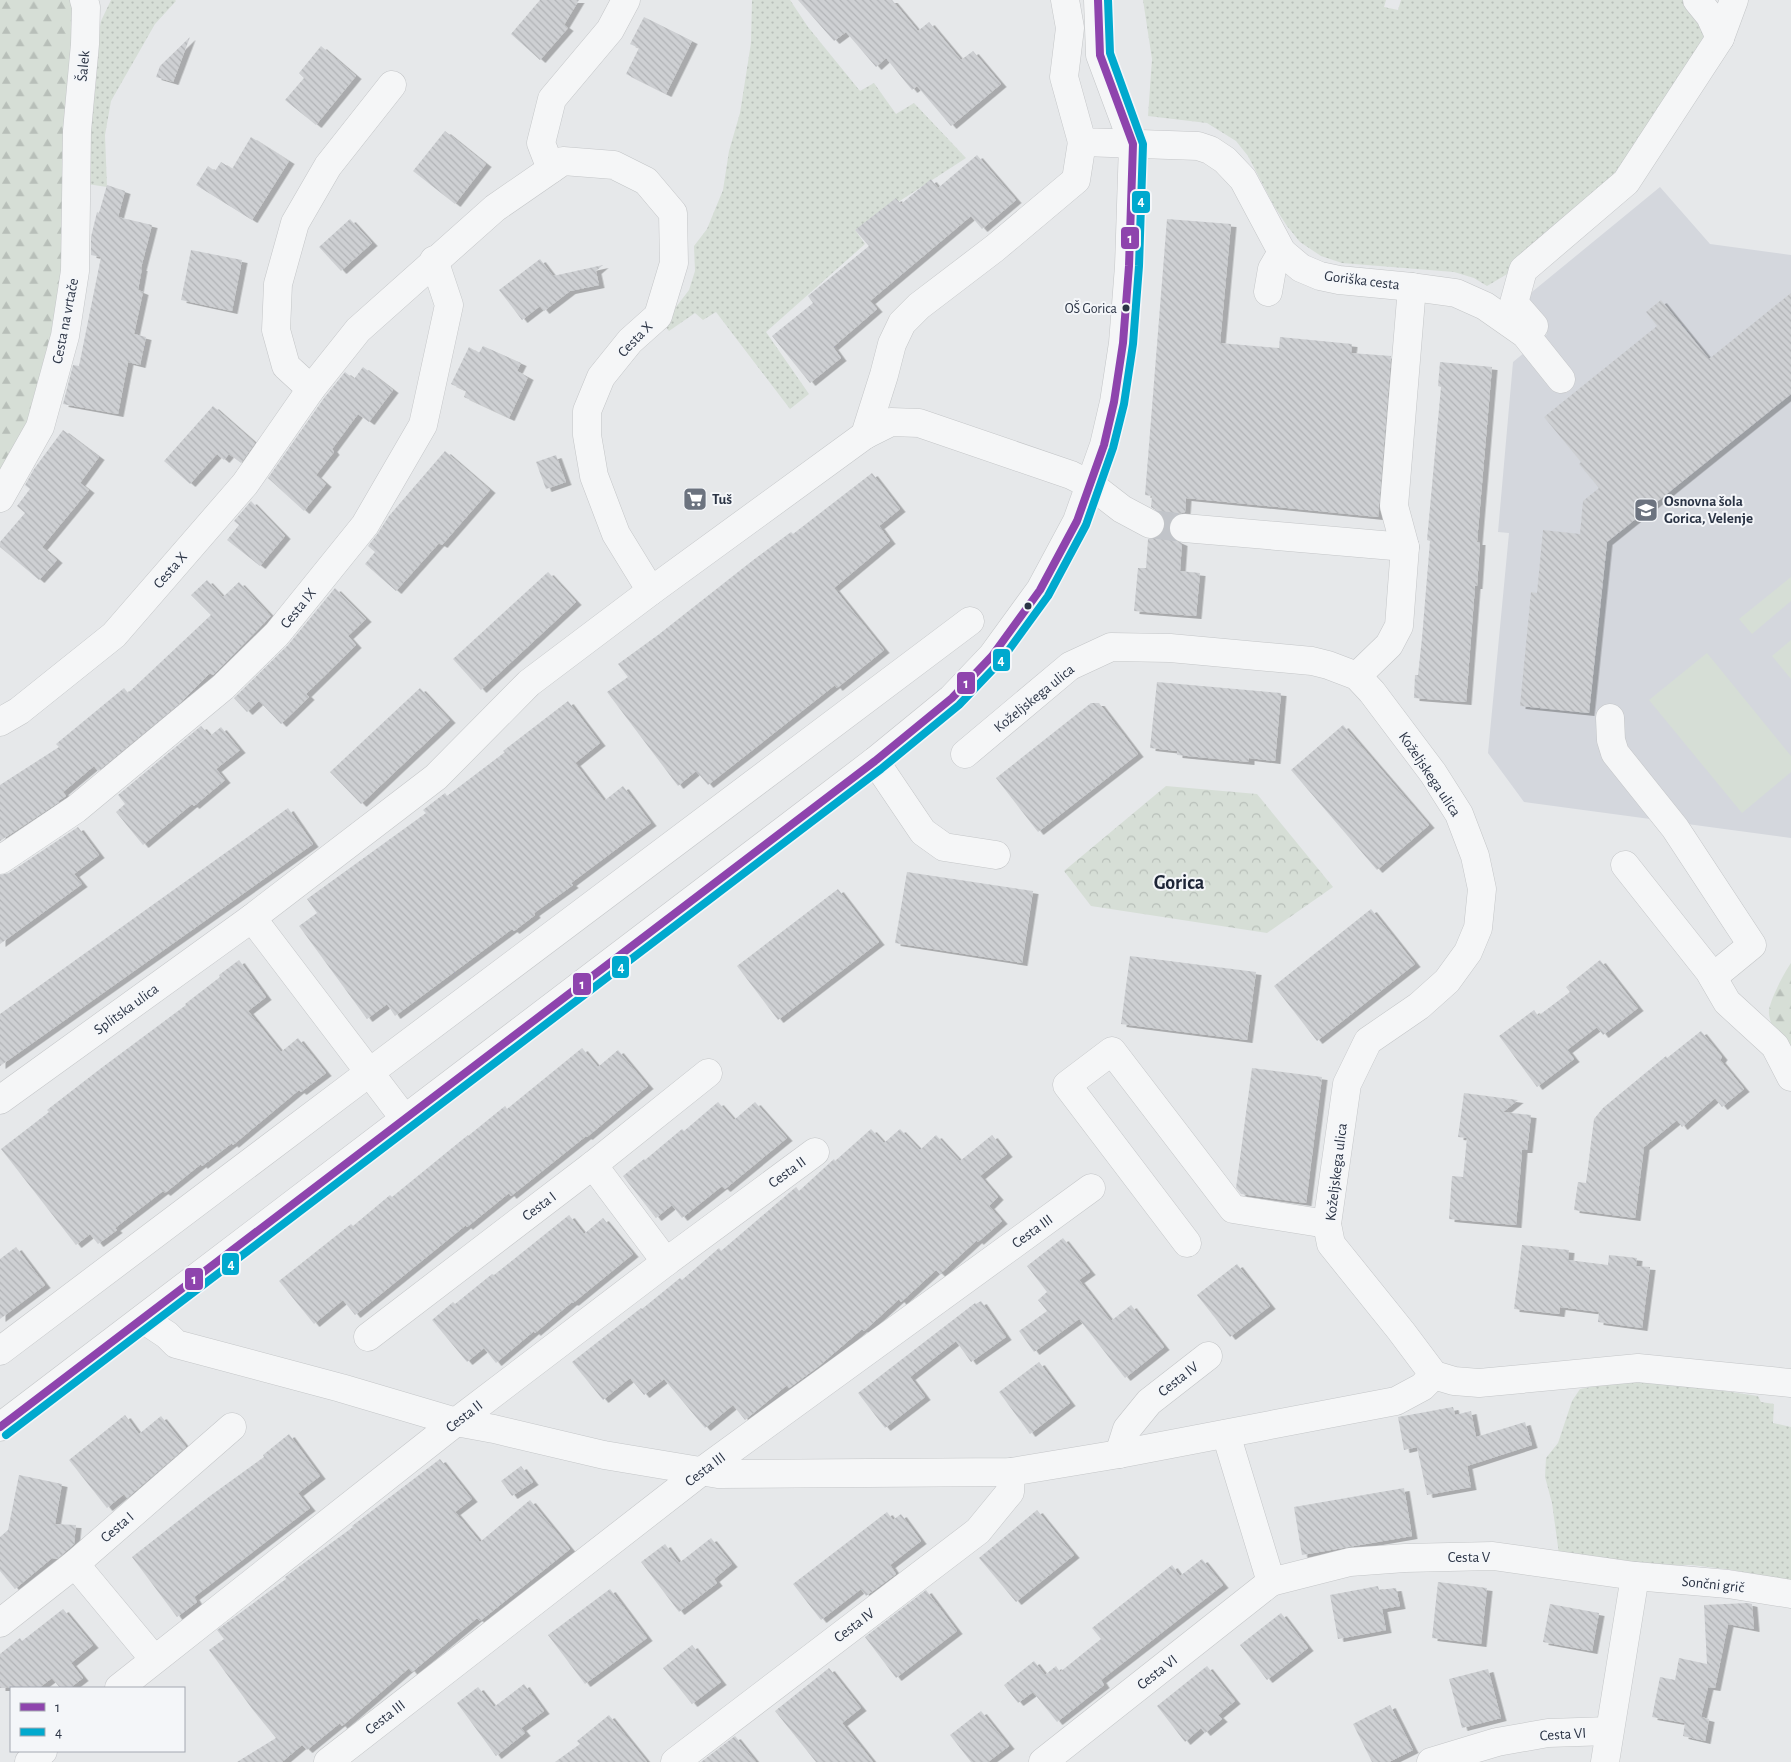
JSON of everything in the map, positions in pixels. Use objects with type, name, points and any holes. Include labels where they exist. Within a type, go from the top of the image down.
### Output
[{"type":"street","name":"Šalek","points":[[77,131],[85,44],[86,7],[84,0]]},
{"type":"street","points":[[551,169],[541,143],[552,99],[610,30],[626,0]]},
{"type":"street","points":[[865,435],[892,344],[902,323],[919,306],[995,248],[1076,180],[1082,142],[1064,78],[1070,28],[1065,0]]},
{"type":"street","points":[[0,1427],[875,761],[952,698],[992,656],[1040,590],[1077,521],[1104,445],[1114,402],[1123,343],[1129,266],[1132,144],[1100,55],[1098,0]]},
{"type":"street","points":[[1697,0],[1710,16],[1720,38]]},
{"type":"street","points":[[1534,326],[1514,304],[1523,270],[1626,182],[1720,38],[1734,0]]},
{"type":"street","points":[[311,389],[286,366],[276,330],[278,284],[295,223],[328,166],[392,85]]},
{"type":"street","name":"Cesta na vrtače","points":[[0,498],[40,427],[65,336],[75,272],[77,131]]},
{"type":"street","name":"Goriška cesta","points":[[1082,142],[1198,146],[1210,150],[1225,160],[1242,179],[1282,252],[1301,268],[1320,276],[1339,280],[1456,293],[1485,306],[1525,334],[1561,379]]},
{"type":"street","name":"Cesta X","points":[[0,722],[19,711],[114,634],[245,484],[311,389],[358,330],[434,260],[495,208],[563,160],[614,165],[646,181],[673,213],[674,263],[658,316],[630,341],[601,377],[587,411],[587,435],[594,476],[616,534],[651,590]]},
{"type":"street","points":[[1268,292],[1272,270],[1282,252]]},
{"type":"street","name":"Cesta IX","points":[[0,860],[76,809],[223,686],[277,634],[365,525],[423,425],[449,305],[434,260]]},
{"type":"street","points":[[1357,676],[1389,645],[1399,626],[1405,547],[1394,506],[1412,287]]},
{"type":"street","name":"Splitska ulica","points":[[0,1100],[252,918],[436,777],[529,683],[651,590],[865,435],[891,422],[919,423],[1071,475],[1091,485],[1122,509],[1150,524]]},
{"type":"street","points":[[1184,528],[1405,547]]},
{"type":"street","points":[[0,1351],[970,621]]},
{"type":"street","name":"Koželjskega ulica","points":[[965,754],[1070,666],[1111,647],[1170,648],[1312,661],[1357,676],[1372,692],[1433,773],[1458,814],[1475,856],[1482,890],[1478,928],[1468,952],[1447,981],[1419,1006],[1368,1041],[1347,1084],[1327,1224],[1331,1244],[1402,1331],[1434,1375]]},
{"type":"street","points":[[1610,718],[1610,740],[1615,753],[1675,828],[1752,945],[1713,977]]},
{"type":"street","points":[[875,761],[923,832],[944,847],[996,854]]},
{"type":"street","points":[[1625,865],[1713,977],[1727,1002],[1775,1046],[1791,1077]]},
{"type":"street","points":[[252,918],[404,1118]]},
{"type":"street","points":[[1187,1244],[1067,1085],[1112,1051],[1232,1209],[1327,1224]]},
{"type":"street","name":"Cesta I","points":[[368,1337],[593,1165],[708,1073]]},
{"type":"street","name":"Cesta II","points":[[120,1687],[456,1422],[666,1262],[816,1152]]},
{"type":"street","points":[[593,1165],[666,1262]]},
{"type":"street","name":"Cesta III","points":[[328,1762],[702,1471],[1091,1188]]},
{"type":"street","points":[[143,1320],[176,1344],[341,1388],[456,1422],[604,1455],[718,1474],[1011,1472],[1119,1454],[1396,1401],[1422,1387],[1434,1375],[1454,1381],[1480,1384],[1638,1368],[1791,1382]]},
{"type":"street","name":"Cesta IV","points":[[1119,1454],[1127,1429],[1149,1402],[1208,1356]]},
{"type":"street","name":"Cesta I","points":[[0,1623],[75,1564],[232,1427]]},
{"type":"street","points":[[1226,1434],[1271,1582]]},
{"type":"street","name":"Cesta IV","points":[[675,1762],[978,1531],[1010,1492],[1011,1472]]},
{"type":"street","name":"Cesta V","points":[[1271,1582],[1350,1562],[1493,1556],[1635,1576]]},
{"type":"street","points":[[75,1564],[154,1659]]},
{"type":"street","points":[[1605,1762],[1635,1576]]},
{"type":"street","name":"Sončni grič","points":[[1635,1576],[1728,1584],[1791,1594]]},
{"type":"street","name":"Cesta VI","points":[[1043,1762],[1271,1582]]},
{"type":"street","name":"Cesta VI","points":[[1431,1762],[1497,1742],[1548,1733],[1609,1731]]},
{"type":"street","points":[[29,1762],[42,1752]]},
{"type":"shaded area","name":"Osnovna šola Gorica, Velenje","points":[[1660,187],[1710,244],[1791,255],[1791,838],[1524,802],[1488,753],[1509,533],[1498,532],[1513,362],[1547,334],[1521,301]]},
{"type":"green space","points":[[0,0],[77,0],[71,248],[32,433],[0,489]]},
{"type":"green space","points":[[111,0],[176,1],[155,24],[111,101],[105,135],[107,187],[87,184],[92,68],[101,21]]},
{"type":"green space","points":[[752,0],[790,0],[808,27],[860,91],[874,83],[896,114],[914,103],[966,158],[855,230],[865,244],[766,332],[809,394],[790,409],[716,312],[703,320],[695,313],[669,331],[663,324],[689,290],[695,271],[694,246],[707,229],[723,190],[729,151],[740,113],[751,43]]},
{"type":"green space","points":[[1143,0],[1386,0],[1384,7],[1398,10],[1401,0],[1706,0],[1721,31],[1633,167],[1519,267],[1487,286],[1474,278],[1454,272],[1342,263],[1321,256],[1300,242],[1287,226],[1274,206],[1248,156],[1236,141],[1207,123],[1148,116],[1152,59]]},
{"type":"green space","points":[[1791,577],[1791,601],[1752,634],[1739,619]]},
{"type":"green space","points":[[1791,640],[1791,679],[1772,656]]},
{"type":"green space","points":[[1707,653],[1791,756],[1791,772],[1742,813],[1649,700]]},
{"type":"green space","points":[[1166,786],[1257,794],[1333,887],[1267,933],[1091,906],[1064,871]]},
{"type":"green space","points":[[1791,963],[1791,1073],[1774,1031],[1769,1010],[1778,986]]},
{"type":"green space","points":[[1640,1381],[1677,1384],[1758,1396],[1761,1402],[1774,1404],[1773,1423],[1791,1427],[1791,1582],[1733,1570],[1692,1565],[1630,1566],[1559,1554],[1552,1503],[1545,1477],[1546,1458],[1558,1443],[1572,1401],[1580,1389],[1613,1383]]},
{"type":"building","points":[[540,0],[579,0],[564,25],[568,28],[540,60],[511,34]]},
{"type":"building","points":[[798,0],[892,0],[918,31],[929,22],[961,60],[973,51],[1001,84],[951,126],[917,86],[912,90],[886,58],[876,67],[846,32],[834,41]]},
{"type":"building","points":[[644,17],[692,41],[666,94],[626,74],[639,48],[630,44]]},
{"type":"building","points":[[190,37],[173,82],[156,77],[160,66]]},
{"type":"building","points":[[321,46],[356,76],[316,125],[285,100],[304,78],[299,73]]},
{"type":"building","points":[[445,131],[486,164],[455,204],[413,171]]},
{"type":"building","points":[[251,137],[289,161],[252,220],[196,185],[208,166],[215,171],[221,162],[232,169]]},
{"type":"building","points":[[977,155],[1016,200],[982,229],[971,216],[870,301],[877,309],[833,347],[841,358],[810,383],[772,336],[813,303],[808,296],[869,246],[855,230],[896,198],[901,204],[931,179],[938,188]]},
{"type":"building","points":[[107,185],[125,191],[118,217],[152,225],[141,268],[138,290],[143,292],[134,334],[146,337],[140,365],[128,362],[118,414],[63,404],[73,365],[79,366],[101,257],[91,255],[91,237],[97,212],[99,213]]},
{"type":"building","points":[[350,219],[372,243],[341,271],[319,247]]},
{"type":"building","points":[[1167,219],[1231,224],[1220,343],[1279,348],[1280,337],[1352,344],[1351,353],[1391,356],[1378,517],[1186,498],[1185,512],[1178,514],[1172,519],[1168,527],[1170,534],[1175,540],[1182,543],[1180,571],[1200,573],[1196,616],[1134,611],[1138,568],[1146,568],[1148,539],[1159,537],[1164,531],[1166,524],[1163,515],[1151,507],[1152,496],[1145,495]]},
{"type":"building","points":[[191,250],[242,260],[232,311],[181,300]]},
{"type":"building","points":[[540,259],[553,276],[603,265],[596,271],[599,285],[570,291],[544,311],[540,306],[522,320],[499,290]]},
{"type":"building","points":[[1791,293],[1791,394],[1607,542],[1589,713],[1520,706],[1531,592],[1537,593],[1543,530],[1580,534],[1583,501],[1599,488],[1579,464],[1581,462],[1544,417],[1657,326],[1646,312],[1661,300],[1709,359]]},
{"type":"building","points":[[483,346],[521,363],[517,371],[528,377],[509,418],[464,397],[466,391],[451,384],[469,347],[479,353]]},
{"type":"building","points":[[1440,362],[1492,367],[1477,542],[1480,542],[1477,586],[1475,586],[1466,702],[1414,698],[1415,675],[1418,675],[1422,638],[1430,541],[1427,540],[1441,387],[1438,386]]},
{"type":"building","points":[[363,367],[393,390],[369,422],[358,414],[332,449],[334,452],[316,475],[326,484],[304,511],[268,478],[324,398],[345,372],[354,379]]},
{"type":"building","points":[[213,406],[255,443],[241,463],[229,454],[224,460],[217,454],[190,484],[164,461]]},
{"type":"building","points":[[63,430],[99,457],[80,483],[89,490],[42,547],[57,560],[39,580],[0,547],[0,542],[25,513],[17,506],[30,489],[25,485],[34,469]]},
{"type":"building","points":[[445,451],[490,490],[442,545],[439,543],[396,591],[365,564],[375,552],[368,546],[389,516]]},
{"type":"building","points":[[556,455],[566,482],[546,489],[536,462]]},
{"type":"building","points":[[872,473],[900,509],[879,526],[890,541],[834,588],[884,650],[837,688],[835,685],[708,785],[696,771],[678,786],[607,692],[628,677],[618,664],[752,561],[791,532],[793,534]]},
{"type":"building","points":[[251,501],[285,536],[260,566],[227,540],[239,525],[234,521]]},
{"type":"building","points":[[548,572],[576,602],[481,690],[453,659]]},
{"type":"building","points":[[207,580],[223,597],[239,582],[271,616],[213,675],[210,673],[180,703],[98,771],[94,766],[63,792],[66,796],[59,802],[0,841],[0,785],[59,747],[56,744],[124,688],[128,693],[211,615],[191,595]]},
{"type":"building","points":[[335,588],[366,619],[348,636],[356,645],[306,694],[309,697],[281,724],[259,701],[247,712],[234,698],[288,645]]},
{"type":"building","points":[[1157,682],[1281,693],[1275,761],[1249,758],[1249,762],[1177,755],[1177,751],[1150,748]]},
{"type":"building","points":[[420,688],[450,720],[361,804],[330,772]]},
{"type":"building","points":[[568,701],[600,743],[575,763],[604,801],[623,786],[651,823],[571,883],[573,885],[534,913],[535,915],[514,931],[512,929],[395,1016],[387,1004],[367,1019],[299,926],[317,913],[307,899],[426,813],[423,810],[445,793],[447,796]]},
{"type":"building","points":[[1091,703],[1099,703],[1138,754],[1038,832],[996,778]]},
{"type":"building","points":[[1343,725],[1429,825],[1377,870],[1291,770]]},
{"type":"building","points":[[201,726],[210,736],[221,727],[240,750],[216,769],[225,780],[194,806],[192,804],[143,845],[116,812],[125,804],[118,795]]},
{"type":"building","points":[[288,808],[313,844],[0,1066],[0,1014]]},
{"type":"building","points":[[78,827],[99,855],[74,874],[82,884],[0,944],[0,875],[9,873]]},
{"type":"building","points":[[907,872],[1033,891],[1022,963],[895,943]]},
{"type":"building","points":[[838,889],[879,942],[778,1020],[737,966]]},
{"type":"building","points":[[1371,909],[1415,964],[1317,1041],[1274,986]]},
{"type":"building","points":[[1130,956],[1256,972],[1247,1040],[1121,1024]]},
{"type":"building","points":[[239,960],[266,997],[248,1011],[281,1052],[298,1038],[326,1073],[301,1092],[299,1090],[233,1145],[232,1143],[202,1166],[201,1164],[165,1193],[163,1191],[115,1228],[117,1230],[98,1244],[90,1234],[76,1245],[1,1149],[49,1112],[47,1110],[186,1005],[220,977],[219,975]]},
{"type":"building","points":[[1600,960],[1638,1008],[1603,1035],[1597,1027],[1567,1050],[1574,1059],[1537,1087],[1499,1036],[1534,1010],[1538,1016],[1570,992],[1566,987]]},
{"type":"building","points":[[1701,1031],[1722,1057],[1720,1060],[1744,1089],[1722,1107],[1715,1098],[1682,1127],[1677,1120],[1644,1147],[1635,1218],[1574,1210],[1578,1182],[1586,1183],[1594,1119],[1603,1108],[1666,1056],[1667,1058]]},
{"type":"building","points":[[582,1048],[598,1067],[618,1050],[648,1086],[587,1137],[511,1196],[509,1193],[467,1227],[466,1225],[355,1315],[343,1300],[314,1324],[279,1281],[351,1224],[353,1226],[390,1195],[392,1197],[505,1106],[507,1109]]},
{"type":"building","points":[[1252,1068],[1322,1077],[1306,1203],[1241,1194],[1236,1188]]},
{"type":"building","points":[[1464,1093],[1518,1100],[1503,1112],[1531,1115],[1527,1150],[1522,1150],[1516,1225],[1449,1219],[1452,1176],[1463,1177],[1467,1138],[1458,1137]]},
{"type":"building","points":[[718,1102],[734,1120],[755,1102],[787,1138],[725,1189],[722,1186],[682,1218],[672,1205],[656,1218],[623,1176],[682,1129],[684,1131]]},
{"type":"building","points":[[871,1129],[884,1143],[900,1129],[920,1150],[936,1135],[960,1161],[992,1135],[1007,1154],[980,1176],[998,1197],[989,1206],[1002,1221],[978,1242],[977,1240],[940,1274],[936,1270],[901,1302],[899,1299],[864,1331],[862,1329],[819,1366],[789,1388],[787,1385],[745,1420],[733,1405],[705,1428],[664,1379],[644,1395],[630,1378],[603,1400],[572,1362],[680,1278],[682,1280],[719,1248],[721,1251],[796,1187],[799,1191]]},
{"type":"building","points":[[569,1215],[584,1234],[603,1218],[633,1254],[496,1363],[484,1348],[467,1362],[432,1320],[453,1302],[455,1304],[492,1274],[494,1275]]},
{"type":"building","points":[[1063,1238],[1090,1272],[1079,1280],[1111,1321],[1131,1305],[1164,1347],[1125,1378],[1079,1319],[1034,1352],[1019,1331],[1047,1311],[1038,1300],[1047,1292],[1027,1266]]},
{"type":"building","points":[[1522,1245],[1569,1250],[1568,1260],[1608,1265],[1609,1255],[1637,1258],[1636,1266],[1650,1267],[1642,1328],[1598,1322],[1599,1312],[1560,1307],[1559,1314],[1514,1309]]},
{"type":"building","points":[[16,1247],[45,1285],[0,1319],[0,1259]]},
{"type":"building","points":[[1237,1264],[1270,1306],[1230,1337],[1197,1295]]},
{"type":"building","points":[[981,1301],[1006,1337],[971,1362],[956,1341],[910,1377],[925,1397],[885,1428],[858,1393],[975,1303]]},
{"type":"building","points":[[1039,1362],[1070,1403],[1030,1434],[999,1392]]},
{"type":"building","points":[[1453,1407],[1455,1415],[1471,1411],[1476,1437],[1525,1422],[1532,1445],[1467,1466],[1471,1487],[1427,1495],[1417,1447],[1404,1450],[1398,1417]]},
{"type":"building","points":[[125,1415],[139,1434],[161,1416],[186,1447],[127,1498],[124,1494],[107,1508],[69,1460]]},
{"type":"building","points":[[289,1434],[320,1476],[298,1493],[310,1508],[194,1597],[197,1602],[177,1617],[132,1557],[210,1496],[264,1457],[263,1455]]},
{"type":"building","points":[[440,1459],[472,1499],[455,1512],[480,1542],[530,1500],[570,1549],[480,1621],[477,1618],[412,1672],[409,1668],[342,1726],[340,1723],[307,1750],[302,1745],[282,1762],[237,1762],[276,1738],[209,1650],[224,1639],[217,1630],[286,1579],[285,1577]]},
{"type":"building","points":[[521,1466],[533,1482],[512,1496],[501,1481]]},
{"type":"building","points":[[19,1475],[62,1484],[55,1524],[76,1525],[74,1544],[57,1559],[52,1558],[15,1589],[0,1571],[0,1537],[8,1530]]},
{"type":"building","points":[[1404,1488],[1412,1536],[1302,1555],[1294,1507]]},
{"type":"building","points":[[1037,1510],[1074,1555],[1016,1602],[979,1558]]},
{"type":"building","points":[[887,1512],[893,1520],[901,1514],[921,1541],[890,1565],[896,1574],[866,1596],[861,1589],[821,1620],[793,1584]]},
{"type":"building","points":[[711,1538],[732,1564],[714,1579],[717,1583],[679,1612],[641,1562],[665,1544],[679,1563]]},
{"type":"building","points":[[1202,1559],[1223,1585],[1101,1680],[1104,1685],[1057,1722],[1033,1692],[1018,1703],[1004,1685],[1034,1661],[1045,1675],[1056,1666],[1060,1672],[1101,1639],[1092,1628],[1172,1565],[1180,1576]]},
{"type":"building","points":[[1438,1582],[1487,1588],[1481,1644],[1432,1638]]},
{"type":"building","points":[[1378,1586],[1379,1590],[1396,1588],[1400,1606],[1382,1609],[1386,1630],[1338,1639],[1330,1595]]},
{"type":"building","points":[[610,1589],[647,1638],[585,1684],[548,1635]]},
{"type":"building","points":[[926,1590],[957,1631],[896,1678],[865,1637]]},
{"type":"building","points":[[1550,1604],[1599,1613],[1592,1651],[1543,1642]]},
{"type":"building","points":[[1752,1604],[1754,1629],[1728,1624],[1715,1688],[1708,1687],[1701,1717],[1709,1719],[1705,1741],[1683,1736],[1685,1723],[1652,1717],[1660,1677],[1675,1680],[1679,1658],[1707,1664],[1704,1605]]},
{"type":"building","points":[[63,1609],[93,1645],[71,1663],[83,1678],[71,1687],[59,1687],[52,1678],[40,1687],[0,1688],[0,1654],[20,1638],[22,1641]]},
{"type":"building","points":[[1281,1613],[1308,1648],[1267,1680],[1240,1645]]},
{"type":"building","points":[[692,1645],[721,1682],[692,1704],[663,1668]]},
{"type":"building","points":[[1207,1666],[1235,1701],[1218,1715],[1222,1719],[1205,1733],[1201,1728],[1185,1742],[1157,1706]]},
{"type":"building","points":[[829,1668],[861,1708],[842,1723],[873,1762],[816,1762],[775,1711]]},
{"type":"building","points":[[1488,1669],[1501,1718],[1462,1728],[1449,1679]]},
{"type":"building","points":[[524,1684],[544,1711],[521,1728],[525,1733],[496,1756],[457,1703],[478,1687],[494,1707]]},
{"type":"building","points":[[1390,1705],[1413,1750],[1389,1762],[1372,1762],[1353,1724]]},
{"type":"building","points":[[981,1711],[1009,1746],[988,1762],[971,1762],[950,1735]]},
{"type":"building","points":[[609,1715],[647,1762],[555,1762],[580,1744],[577,1741]]},
{"type":"building","points":[[735,1736],[756,1762],[701,1762]]},
{"type":"tunnel","points":[[1150,524],[1184,528]]},
{"type":"transit line","name":"1","points":[[0,1427],[875,761],[952,698],[992,656],[1040,590],[1077,521],[1104,445],[1114,402],[1123,343],[1129,266],[1133,144],[1100,55],[1098,0]]},
{"type":"transit line","name":"4","points":[[6,1435],[881,769],[959,705],[1000,662],[1048,596],[1086,525],[1113,448],[1124,404],[1133,344],[1139,266],[1143,144],[1110,53],[1108,0]]},
{"type":"place","name":"OŠ Gorica","points":[[1126,308]]},
{"type":"place","name":"Tuš","points":[[695,499]]},
{"type":"place","name":"Osnovna šola Gorica, Velenje","points":[[1646,510]]},
{"type":"district","name":"Gorica","points":[[1179,882]]}]
